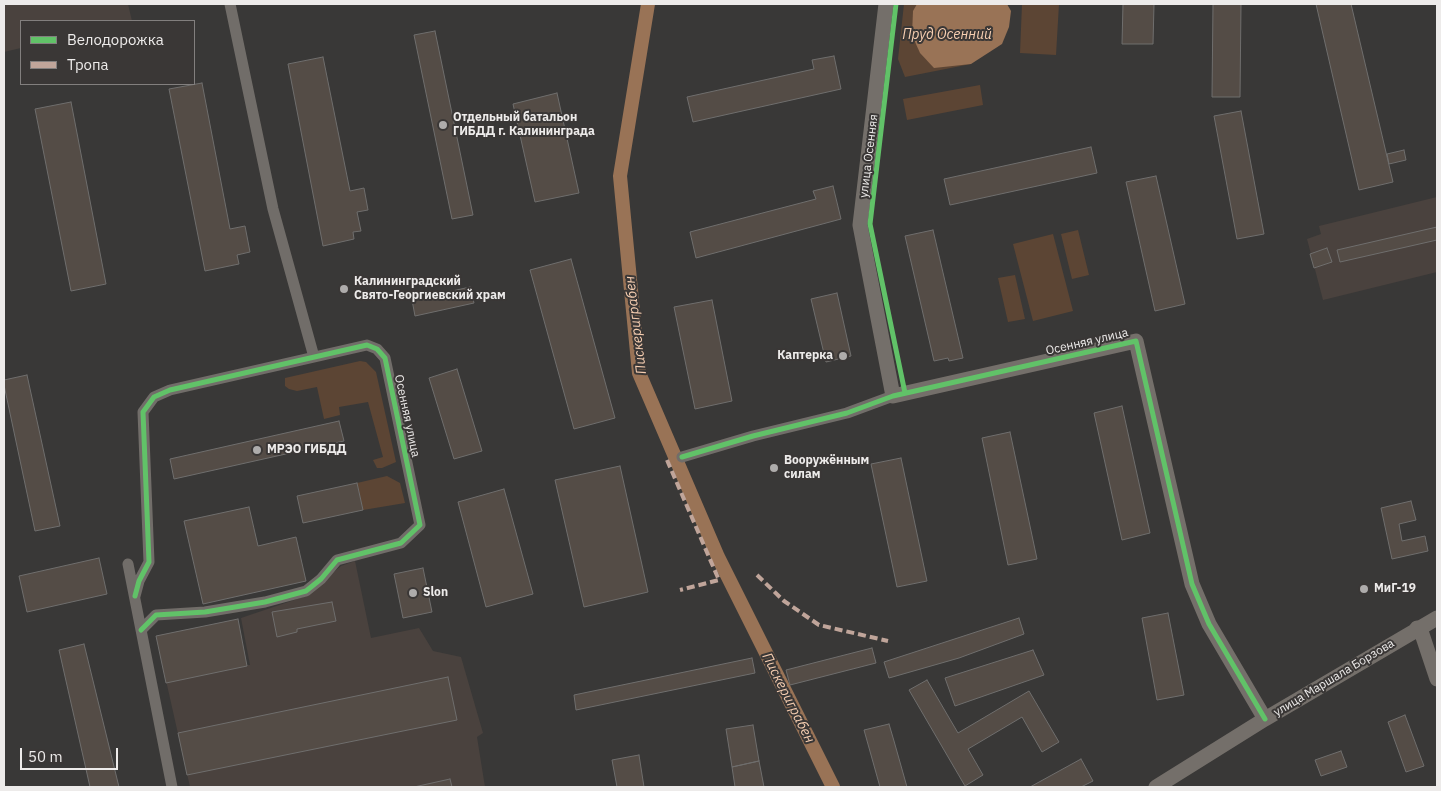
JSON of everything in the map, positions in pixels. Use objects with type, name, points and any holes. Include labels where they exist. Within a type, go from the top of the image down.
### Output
[{"type":"street","points":[[230,4],[273,209],[314,357]]},
{"type":"street","name":"улица Осенняя","points":[[886,4],[860,225],[893,396]]},
{"type":"street","name":"Осенняя улица","points":[[682,457],[753,436],[847,413],[893,396],[1136,341],[1192,584],[1209,624],[1265,719]]},
{"type":"street","name":"Осенняя улица","points":[[135,596],[139,581],[149,562],[143,412],[154,397],[170,390],[367,345],[377,349],[385,358],[420,525],[400,543],[337,560],[321,579],[306,591],[265,602],[205,612],[156,615],[141,630]]},
{"type":"street","name":"Осенняя улица","points":[[128,564],[172,787]]},
{"type":"street","name":"улица Маршала Борзова","points":[[1156,787],[1265,719],[1417,628],[1437,618]]},
{"type":"street","points":[[1417,628],[1422,634],[1437,679]]},
{"type":"shaded area","points":[[4,4],[128,4],[132,20],[20,20],[20,48],[4,52]]},
{"type":"shaded area","name":"Пруд Осенний","points":[[904,4],[972,4],[971,64],[905,77],[898,59]]},
{"type":"shaded area","points":[[1022,4],[1059,4],[1056,55],[1020,53]]},
{"type":"shaded area","points":[[980,85],[983,105],[907,120],[903,99]]},
{"type":"shaded area","points":[[1437,197],[1437,272],[1323,300],[1307,239],[1321,234],[1319,226]]},
{"type":"shaded area","points":[[1078,230],[1089,275],[1072,279],[1061,234]]},
{"type":"shaded area","points":[[1053,234],[1073,311],[1033,321],[1013,244]]},
{"type":"shaded area","points":[[1015,275],[1025,319],[1008,322],[998,278]]},
{"type":"shaded area","points":[[360,361],[366,362],[376,372],[396,462],[382,468],[377,468],[373,460],[383,457],[368,402],[339,407],[340,415],[324,419],[317,387],[297,391],[285,386],[285,378]]},
{"type":"shaded area","points":[[387,476],[400,483],[405,503],[363,510],[357,483]]},
{"type":"shaded area","points":[[355,561],[371,638],[419,628],[433,651],[461,657],[483,733],[477,737],[485,787],[190,787],[156,636],[238,619],[247,665],[250,665],[241,618],[306,596],[341,566]]},
{"type":"water","name":"Пруд Осенний","points":[[917,4],[1007,4],[1011,11],[1009,27],[1002,44],[971,64],[934,68],[920,53],[912,35],[913,11]]},
{"type":"building","points":[[1123,4],[1154,4],[1153,44],[1122,44]]},
{"type":"building","points":[[1213,4],[1241,4],[1240,97],[1212,97]]},
{"type":"building","points":[[1316,4],[1351,4],[1393,182],[1359,190]]},
{"type":"building","name":"Отдельный батальон ГИБДД г. Калининграда","points":[[435,31],[473,215],[452,219],[414,35]]},
{"type":"building","points":[[834,56],[841,89],[693,122],[687,97],[814,69],[812,60]]},
{"type":"building","points":[[323,57],[350,191],[364,188],[368,210],[357,212],[361,231],[353,232],[354,239],[323,246],[288,64]]},
{"type":"building","points":[[202,83],[230,229],[245,226],[250,252],[237,255],[239,264],[205,271],[169,89]]},
{"type":"building","points":[[557,93],[579,193],[535,202],[513,104]]},
{"type":"building","points":[[71,102],[106,284],[71,291],[35,109]]},
{"type":"building","points":[[1241,111],[1264,234],[1237,239],[1214,116]]},
{"type":"building","points":[[1091,147],[1097,173],[950,205],[944,179]]},
{"type":"building","points":[[1404,150],[1406,160],[1389,164],[1387,154]]},
{"type":"building","points":[[1156,176],[1185,304],[1155,311],[1126,182]]},
{"type":"building","points":[[833,186],[841,219],[696,258],[690,232],[816,199],[813,191]]},
{"type":"building","points":[[1437,227],[1437,240],[1340,262],[1337,250]]},
{"type":"building","points":[[933,230],[963,358],[949,361],[948,358],[934,361],[905,236]]},
{"type":"building","points":[[1327,248],[1332,262],[1314,268],[1310,254]]},
{"type":"building","points":[[571,259],[615,418],[574,429],[530,270]]},
{"type":"building","points":[[470,287],[474,303],[415,316],[412,300]]},
{"type":"building","points":[[837,293],[851,356],[826,362],[811,299]]},
{"type":"building","points":[[712,300],[732,401],[695,409],[674,307]]},
{"type":"building","points":[[457,369],[482,451],[454,459],[429,378]]},
{"type":"building","points":[[27,375],[60,526],[35,531],[4,385],[4,380]]},
{"type":"building","points":[[1122,406],[1150,533],[1122,540],[1094,413]]},
{"type":"building","name":"МРЭО ГИБДД","points":[[339,421],[344,441],[174,479],[170,459]]},
{"type":"building","points":[[1010,432],[1037,559],[1008,565],[982,438]]},
{"type":"building","points":[[901,458],[927,581],[897,587],[871,464]]},
{"type":"building","points":[[620,466],[648,592],[584,607],[555,480]]},
{"type":"building","points":[[357,483],[363,510],[303,523],[297,496]]},
{"type":"building","points":[[504,489],[533,594],[486,607],[458,502]]},
{"type":"building","points":[[1411,501],[1416,520],[1399,524],[1402,541],[1425,536],[1428,551],[1392,559],[1381,508]]},
{"type":"building","points":[[249,507],[258,546],[296,537],[306,581],[203,604],[184,521]]},
{"type":"building","points":[[99,558],[107,594],[27,612],[19,576]]},
{"type":"building","points":[[423,568],[432,612],[403,618],[394,574]]},
{"type":"building","points":[[332,602],[336,621],[297,629],[297,632],[277,637],[272,612]]},
{"type":"building","points":[[1168,613],[1184,695],[1157,700],[1142,618]]},
{"type":"building","points":[[1019,618],[1024,634],[959,658],[889,678],[884,662]]},
{"type":"building","points":[[238,619],[247,666],[166,683],[156,636]]},
{"type":"building","points":[[84,644],[119,787],[90,787],[59,650]]},
{"type":"building","points":[[872,648],[876,663],[790,685],[786,670]]},
{"type":"building","points":[[1033,650],[1044,675],[955,706],[945,678]]},
{"type":"building","points":[[752,658],[755,673],[576,710],[574,695]]},
{"type":"building","points":[[448,677],[457,720],[187,775],[178,733]]},
{"type":"building","points":[[927,680],[958,733],[1029,691],[1059,742],[1042,752],[1022,717],[968,749],[983,775],[965,786],[909,690]]},
{"type":"building","points":[[1405,715],[1424,766],[1406,772],[1388,722]]},
{"type":"building","points":[[889,724],[907,787],[880,787],[864,730]]},
{"type":"building","points":[[753,725],[759,761],[732,767],[726,729]]},
{"type":"building","points":[[1341,751],[1347,767],[1321,776],[1315,760]]},
{"type":"building","points":[[639,755],[644,787],[617,787],[612,760]]},
{"type":"building","points":[[1081,759],[1093,781],[1081,787],[1030,787]]},
{"type":"building","points":[[759,761],[764,787],[735,787],[732,767]]},
{"type":"building","points":[[450,779],[452,787],[414,787]]},
{"type":"waterway","name":"Пискериграбен","points":[[648,4],[620,176],[639,373],[718,557],[833,787]]},
{"type":"marked path","points":[[667,460],[719,580],[680,590]]},
{"type":"marked path","points":[[757,575],[784,601],[819,625],[888,641]]},
{"type":"cycle path","points":[[896,4],[870,224],[905,393]]},
{"type":"cycle path","points":[[682,457],[753,436],[847,413],[893,396],[1136,341],[1192,584],[1209,624],[1265,719]]},
{"type":"cycle path","points":[[135,596],[139,581],[149,562],[143,412],[154,397],[170,390],[367,345],[377,349],[385,358],[420,525],[401,543],[337,560],[321,579],[306,591],[265,602],[205,612],[156,615],[141,630]]},
{"type":"place","name":"Отдельный батальон ГИБДД г. Калининграда","points":[[443,125]]},
{"type":"place","name":"Калининградский Свято-Георгиевский храм","points":[[344,289]]},
{"type":"place","name":"Каптерка","points":[[843,356]]},
{"type":"place","name":"МРЭО ГИБДД","points":[[257,450]]},
{"type":"place","name":"Вооружённым силам","points":[[774,468]]},
{"type":"place","name":"МиГ-19","points":[[1364,589]]},
{"type":"place","name":"Slon","points":[[413,593]]}]
